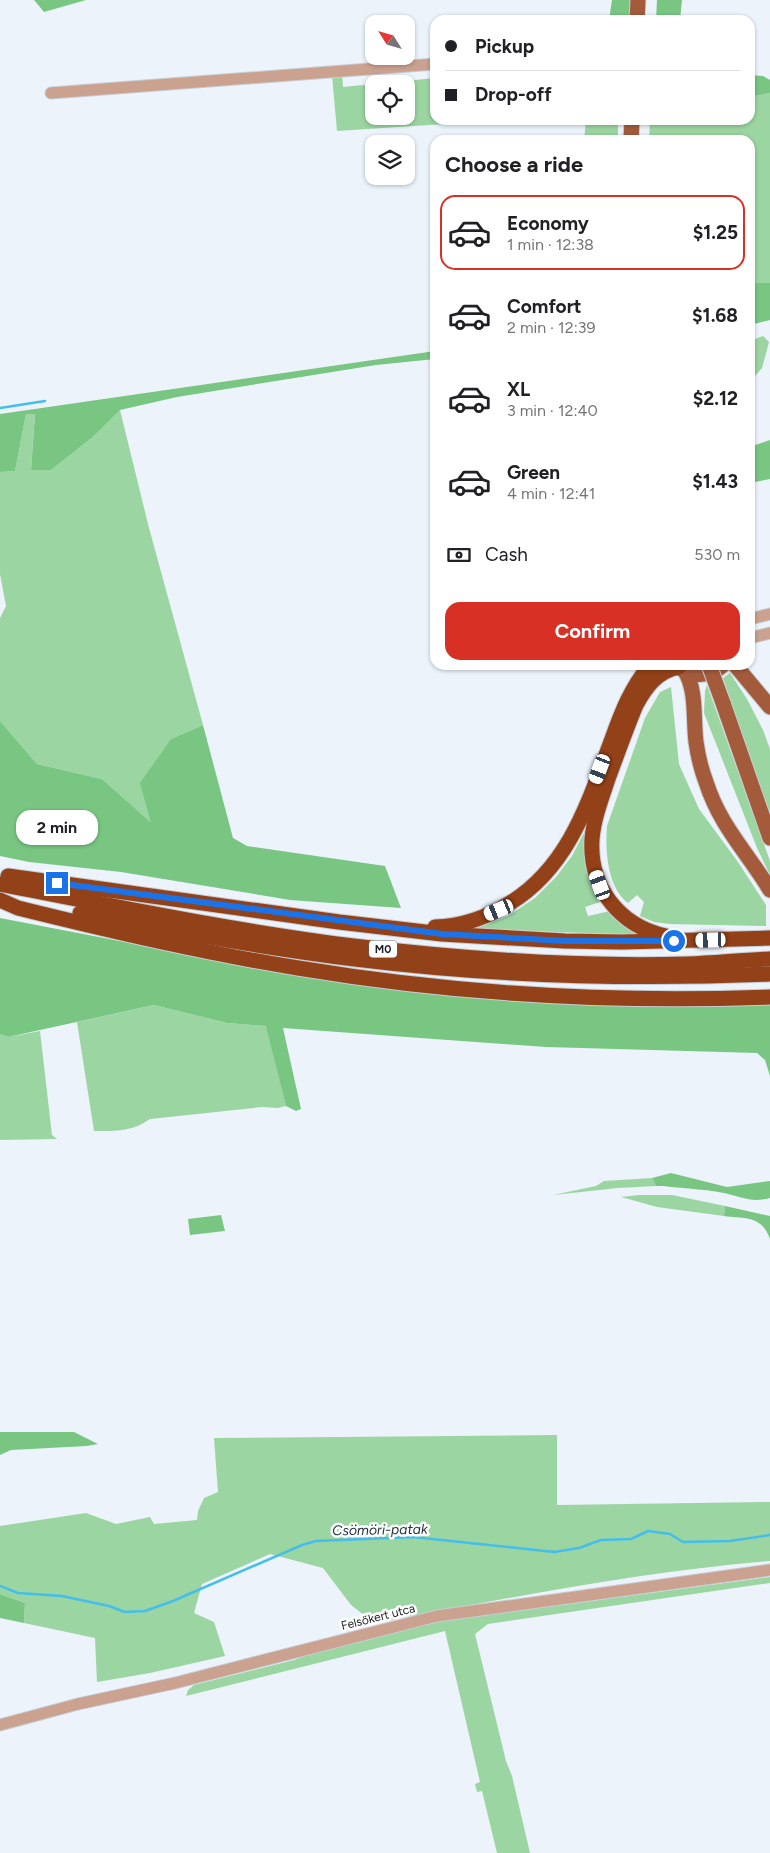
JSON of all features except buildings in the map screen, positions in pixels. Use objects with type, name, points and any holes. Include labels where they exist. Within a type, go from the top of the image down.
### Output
[{"type":"highway","points":[[401,929],[464,923],[485,916],[522,896],[548,872],[573,836],[627,698],[647,670]]},
{"type":"highway","points":[[665,670],[645,689],[636,705],[597,810],[592,839],[593,857],[596,872],[606,898],[624,917],[647,931],[692,941]]},
{"type":"highway","points":[[0,875],[401,929],[479,937],[565,941],[692,941],[770,938]]},
{"type":"highway","name":"M0","points":[[0,884],[268,934],[439,955],[609,963],[688,964],[770,959]]},
{"type":"highway","points":[[0,899],[18,908],[187,947],[298,968],[407,984],[556,996],[662,999],[770,997]]},
{"type":"highway","name":"M0","points":[[0,899],[260,946],[356,959],[444,968],[613,977],[770,974]]},
{"type":"main road","points":[[637,15],[638,0]]},
{"type":"main road","points":[[682,670],[690,680],[692,689],[696,742],[706,783],[727,830],[770,890]]},
{"type":"main road","points":[[687,670],[702,674],[715,670]]},
{"type":"main road","points":[[712,670],[770,838]]},
{"type":"main road","points":[[739,670],[770,707]]},
{"type":"street","points":[[51,93],[430,64]]},
{"type":"street","points":[[755,617],[770,614]]},
{"type":"street","points":[[755,637],[770,634]]},
{"type":"street","name":"Felsőkert utca","points":[[0,1725],[78,1704],[175,1683],[437,1616],[770,1570]]},
{"type":"green space","points":[[34,0],[86,0],[44,12]]},
{"type":"green space","points":[[612,0],[634,0],[633,15],[610,15]]},
{"type":"green space","points":[[657,0],[682,0],[680,15],[656,15]]},
{"type":"green space","points":[[342,73],[343,87],[365,85],[365,125],[415,125],[415,80],[430,79],[430,125],[337,131],[332,75]]},
{"type":"green space","points":[[755,75],[763,76],[770,80],[770,93],[755,96]]},
{"type":"green space","points":[[770,93],[770,283],[755,283],[755,135],[649,135],[650,125],[755,125],[755,96]]},
{"type":"green space","points":[[586,125],[618,125],[618,135],[584,135]]},
{"type":"green space","points":[[755,283],[770,283],[770,320],[755,324]]},
{"type":"green space","points":[[763,336],[769,342],[762,368],[755,376],[755,339]]},
{"type":"green space","points":[[430,352],[430,360],[376,365],[177,397],[120,410],[93,437],[51,470],[31,470],[35,414],[26,414],[15,471],[0,472],[0,414]]},
{"type":"green space","points":[[120,410],[149,528],[203,725],[171,739],[151,824],[102,779],[37,764],[0,721],[0,618],[6,606],[0,574],[0,472],[15,471],[26,414],[35,413],[31,470],[51,470],[93,437]]},
{"type":"green space","points":[[770,440],[770,479],[755,482],[755,445]]},
{"type":"green space","points":[[730,673],[747,699],[763,730],[770,749],[770,817],[723,678]]},
{"type":"green space","points":[[707,685],[770,861],[770,875],[757,848],[704,713]]},
{"type":"green space","points":[[671,687],[679,764],[699,809],[738,862],[766,905],[766,926],[654,922],[640,916],[644,902],[637,895],[628,903],[621,896],[612,878],[607,857],[607,826],[645,718],[660,692]]},
{"type":"green space","points":[[0,721],[37,764],[102,779],[151,823],[140,783],[171,739],[203,725],[233,838],[247,846],[385,866],[401,908],[290,900],[121,872],[29,862],[0,856]]},
{"type":"green space","points":[[586,829],[603,901],[585,907],[588,916],[610,911],[640,935],[474,929],[508,916],[535,898],[556,877],[572,856]]},
{"type":"green space","points":[[0,918],[296,975],[770,1003],[770,1076],[765,1060],[757,1053],[546,1047],[283,1028],[301,1109],[296,1111],[286,1106],[266,1026],[227,1023],[154,1005],[8,1037],[0,1034]]},
{"type":"green space","points":[[154,1005],[227,1023],[267,1026],[286,1106],[150,1119],[130,1129],[94,1131],[77,1022]]},
{"type":"green space","points":[[40,1031],[52,1135],[57,1139],[0,1140],[0,1034],[8,1037]]},
{"type":"green space","points":[[671,1173],[727,1187],[770,1181],[770,1198],[751,1200],[715,1191],[656,1186],[652,1178]]},
{"type":"green space","points":[[652,1178],[656,1186],[553,1195],[596,1186],[604,1181]]},
{"type":"green space","points":[[672,1195],[725,1206],[724,1216],[657,1207],[621,1197]]},
{"type":"green space","points":[[725,1206],[770,1216],[770,1239],[766,1231],[757,1222],[746,1218],[724,1216]]},
{"type":"green space","points":[[221,1215],[225,1231],[190,1235],[188,1219]]},
{"type":"green space","points":[[0,1432],[74,1432],[98,1444],[11,1450],[0,1455]]},
{"type":"green space","points":[[557,1435],[557,1505],[770,1502],[770,1561],[621,1579],[374,1623],[351,1605],[323,1568],[270,1554],[202,1584],[194,1613],[214,1622],[225,1656],[150,1673],[97,1682],[95,1638],[24,1623],[25,1603],[0,1594],[0,1526],[86,1513],[116,1524],[150,1517],[154,1524],[197,1520],[198,1511],[204,1498],[218,1492],[214,1438]]},
{"type":"green space","points":[[770,1577],[770,1583],[488,1624],[475,1634],[530,1853],[497,1853],[482,1791],[477,1792],[475,1784],[480,1782],[445,1631],[186,1696],[188,1690],[194,1685],[294,1660],[326,1648],[442,1621]]},
{"type":"green space","points":[[0,1594],[25,1603],[24,1623],[0,1618]]},
{"type":"waterway","points":[[0,408],[45,401]]},
{"type":"waterway","name":"Csömöri-patak","points":[[0,1586],[18,1593],[62,1596],[109,1606],[125,1612],[145,1611],[173,1601],[302,1545],[316,1541],[413,1537],[554,1552],[579,1548],[601,1540],[631,1539],[648,1531],[670,1534],[683,1542],[730,1541],[770,1535]]},
{"type":"route","points":[[57,883],[339,922],[442,934],[565,941],[674,941]]}]
